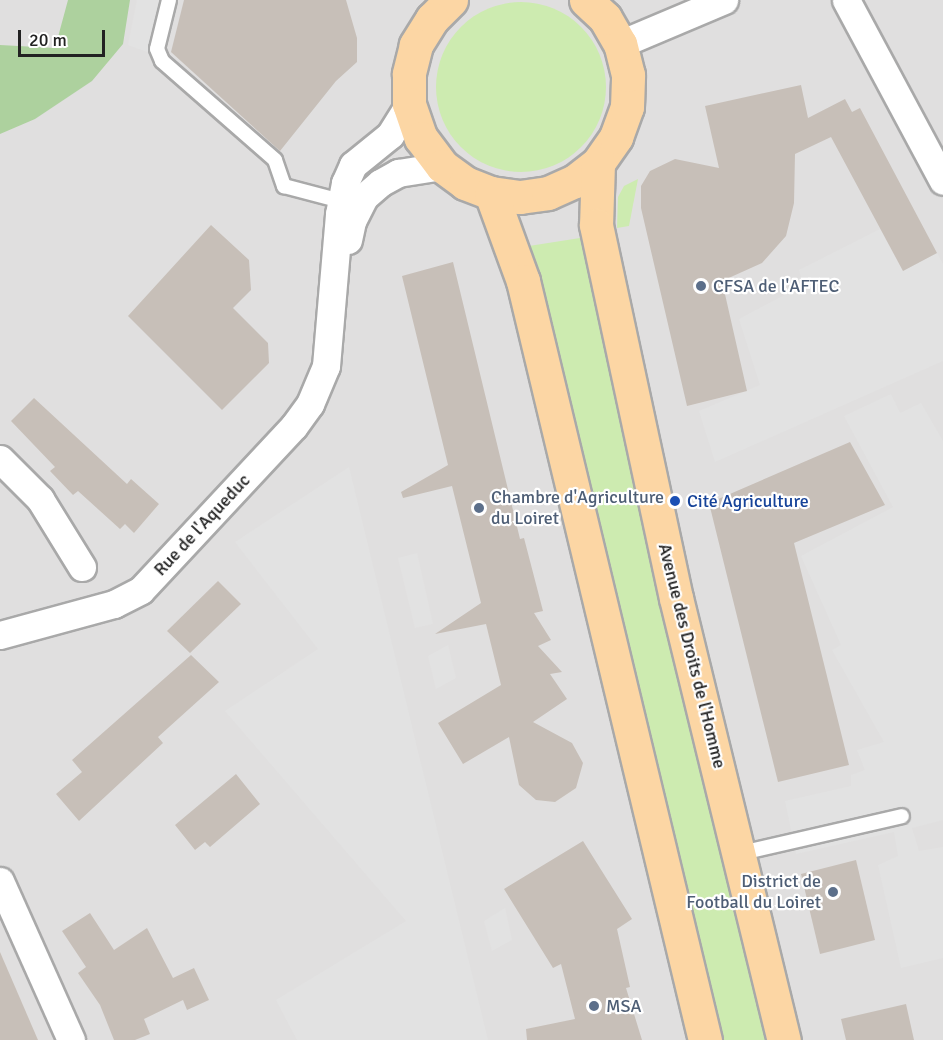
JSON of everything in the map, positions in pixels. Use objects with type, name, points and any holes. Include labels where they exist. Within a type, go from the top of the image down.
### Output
[{"type":"main road","points":[[451,0],[432,19],[416,45],[409,74],[410,104],[421,138],[442,166],[465,183],[491,193],[520,197],[548,192],[575,181],[598,163],[616,137],[627,107],[628,75],[620,44],[605,18],[586,0]]},
{"type":"main road","name":"Avenue des Droits de l'Homme","points":[[598,163],[598,237],[676,598],[741,853],[784,1040]]},
{"type":"main road","points":[[491,193],[523,281],[705,1040]]},
{"type":"street","points":[[620,44],[724,0]]},
{"type":"street","points":[[846,0],[943,181]]},
{"type":"street","name":"Rue de l'Aqueduc","points":[[0,634],[114,604],[141,590],[294,426],[320,383],[328,332],[341,201],[353,165],[390,135],[410,104]]},
{"type":"street","name":"Rue de l'Aqueduc","points":[[328,332],[352,221],[364,197],[398,173],[442,166]]},
{"type":"street","points":[[0,459],[40,499],[82,567]]},
{"type":"street","points":[[0,881],[71,1040]]},
{"type":"lane","points":[[169,0],[157,49],[162,61],[275,160],[284,186],[341,201]]},
{"type":"lane","points":[[741,853],[902,816]]},
{"type":"shaded area","points":[[0,0],[943,0],[943,1040],[0,1040]]},
{"type":"shaded area","points":[[137,0],[169,0],[157,49],[147,52],[128,45]]},
{"type":"shaded area","points":[[880,229],[903,271],[937,253],[943,264],[943,361],[715,462],[699,411],[760,385],[739,319],[792,291],[788,284],[801,277],[799,270]]},
{"type":"shaded area","points":[[891,394],[900,413],[921,403],[943,441],[943,820],[912,828],[919,851],[943,847],[943,958],[901,968],[878,865],[898,856],[894,832],[796,854],[785,801],[851,786],[851,775],[865,770],[857,750],[884,742],[832,650],[841,645],[801,556],[893,507],[844,416]]},
{"type":"shaded area","points":[[349,467],[488,1040],[297,1040],[276,1000],[406,921],[225,711],[318,649],[235,542]]},
{"type":"shaded area","points":[[417,553],[433,624],[415,628],[398,558]]},
{"type":"shaded area","points":[[448,645],[456,678],[436,689],[428,656]]},
{"type":"shaded area","points":[[505,908],[512,940],[492,951],[484,921]]},
{"type":"green space","points":[[68,0],[130,0],[123,44],[92,81],[35,119],[0,134],[0,45],[55,48]]},
{"type":"green space","points":[[521,2],[554,8],[581,27],[600,54],[606,87],[600,120],[581,147],[554,166],[521,172],[488,166],[461,147],[442,120],[436,87],[442,54],[461,27],[488,8]]},
{"type":"green space","points":[[638,179],[629,226],[617,228],[618,197],[624,186]]},
{"type":"green space","points":[[580,238],[768,1040],[717,1040],[631,700],[529,246]]},
{"type":"building","points":[[184,0],[346,0],[357,38],[357,62],[336,81],[280,151],[171,52]]},
{"type":"building","points":[[801,85],[808,118],[845,99],[852,112],[860,108],[937,253],[903,271],[831,137],[795,154],[794,203],[786,236],[762,263],[722,281],[747,391],[687,406],[641,208],[641,186],[650,171],[675,159],[719,168],[705,106]]},
{"type":"building","points":[[211,225],[249,260],[251,290],[233,308],[268,343],[269,363],[222,410],[128,316]]},
{"type":"building","points":[[453,262],[520,539],[524,538],[543,611],[534,613],[551,640],[538,646],[562,672],[550,674],[567,699],[533,722],[572,743],[583,763],[576,788],[555,802],[536,800],[519,785],[509,737],[463,764],[438,723],[501,685],[486,624],[435,634],[481,603],[452,486],[403,498],[401,492],[448,465],[402,276]]},
{"type":"building","points":[[34,398],[127,484],[131,479],[159,504],[134,533],[125,524],[120,529],[78,491],[73,495],[50,471],[55,467],[11,421]]},
{"type":"building","points":[[850,442],[885,505],[794,543],[849,765],[778,782],[709,503]]},
{"type":"building","points":[[218,581],[241,604],[190,653],[167,631]]},
{"type":"building","points":[[191,655],[219,682],[158,737],[163,743],[79,821],[56,794],[82,772],[72,760]]},
{"type":"building","points":[[236,774],[260,804],[210,847],[205,842],[195,850],[175,825]]},
{"type":"building","points":[[583,841],[632,919],[617,929],[630,987],[626,988],[642,1040],[527,1040],[526,1029],[575,1019],[561,964],[553,968],[504,889]]},
{"type":"building","points":[[856,860],[875,940],[820,954],[801,874]]},
{"type":"building","points":[[90,913],[114,950],[147,928],[173,978],[194,968],[209,1000],[187,1010],[183,1000],[144,1019],[150,1034],[135,1040],[114,1040],[100,1005],[78,973],[86,967],[62,931]]},
{"type":"building","points":[[0,952],[38,1040],[0,1040]]},
{"type":"building","points":[[906,1004],[914,1040],[846,1040],[841,1019]]},
{"type":"place","name":"CFSA de l'AFTEC","points":[[701,286]]},
{"type":"place","name":"Cité Agriculture","points":[[675,501]]},
{"type":"place","name":"Chambre d'Agriculture du Loiret","points":[[479,508]]},
{"type":"place","name":"District de Football du Loiret","points":[[833,892]]},
{"type":"place","name":"MSA","points":[[594,1006]]}]
